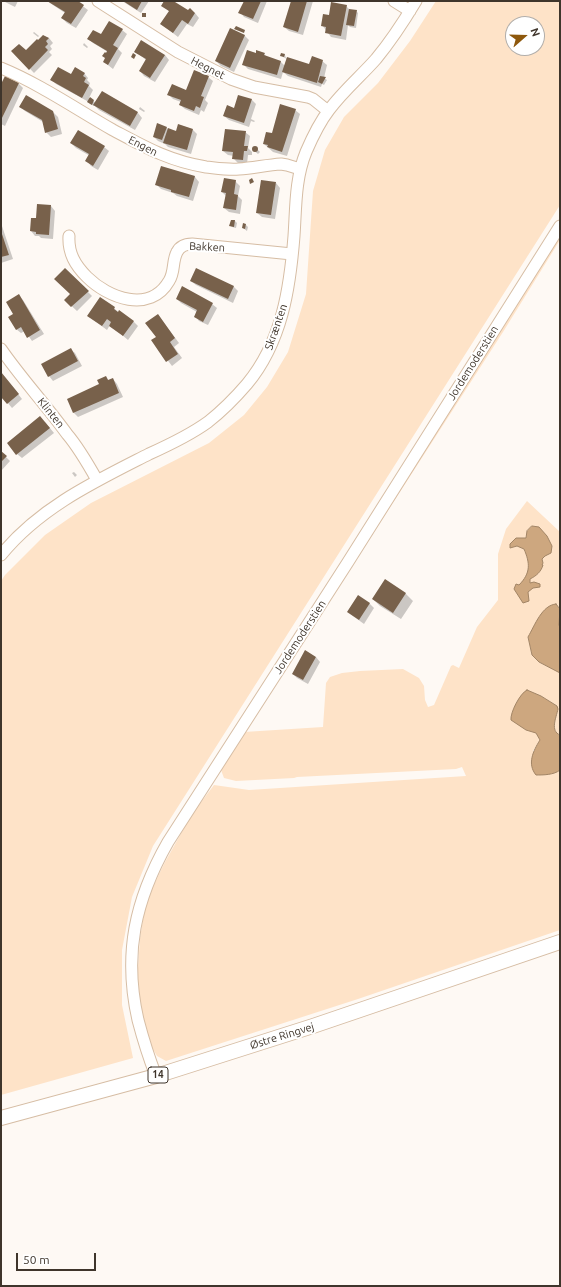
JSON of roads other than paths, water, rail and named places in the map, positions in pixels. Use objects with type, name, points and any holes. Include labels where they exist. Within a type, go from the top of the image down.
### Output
[{"type":"main road","name":"Østre Ringvej","points":[[1,1118],[156,1076],[341,1017],[560,942]]},
{"type":"street","name":"Hegnet","points":[[98,1],[178,52],[217,73],[254,87],[308,97],[328,110]]},
{"type":"street","points":[[394,1],[410,11]]},
{"type":"street","name":"Skrænten","points":[[1,555],[31,524],[51,508],[97,480],[202,426],[226,407],[244,388],[261,366],[277,333],[284,312],[292,254],[295,207],[300,169],[314,133],[328,110],[377,58],[399,28],[416,1]]},
{"type":"street","name":"Engen","points":[[1,68],[36,85],[154,152],[173,160],[206,167],[230,169],[281,164],[300,169]]},
{"type":"street","name":"Jordemoderstien","points":[[156,1076],[139,1022],[132,982],[135,928],[138,913],[150,876],[168,842],[348,562],[560,226]]},
{"type":"street","name":"Bakken","points":[[69,236],[71,253],[77,265],[88,278],[111,294],[132,299],[150,298],[162,290],[173,274],[176,253],[180,247],[184,245],[192,244],[292,254]]},
{"type":"street","name":"Klinten","points":[[1,349],[68,434],[97,480]]}]
